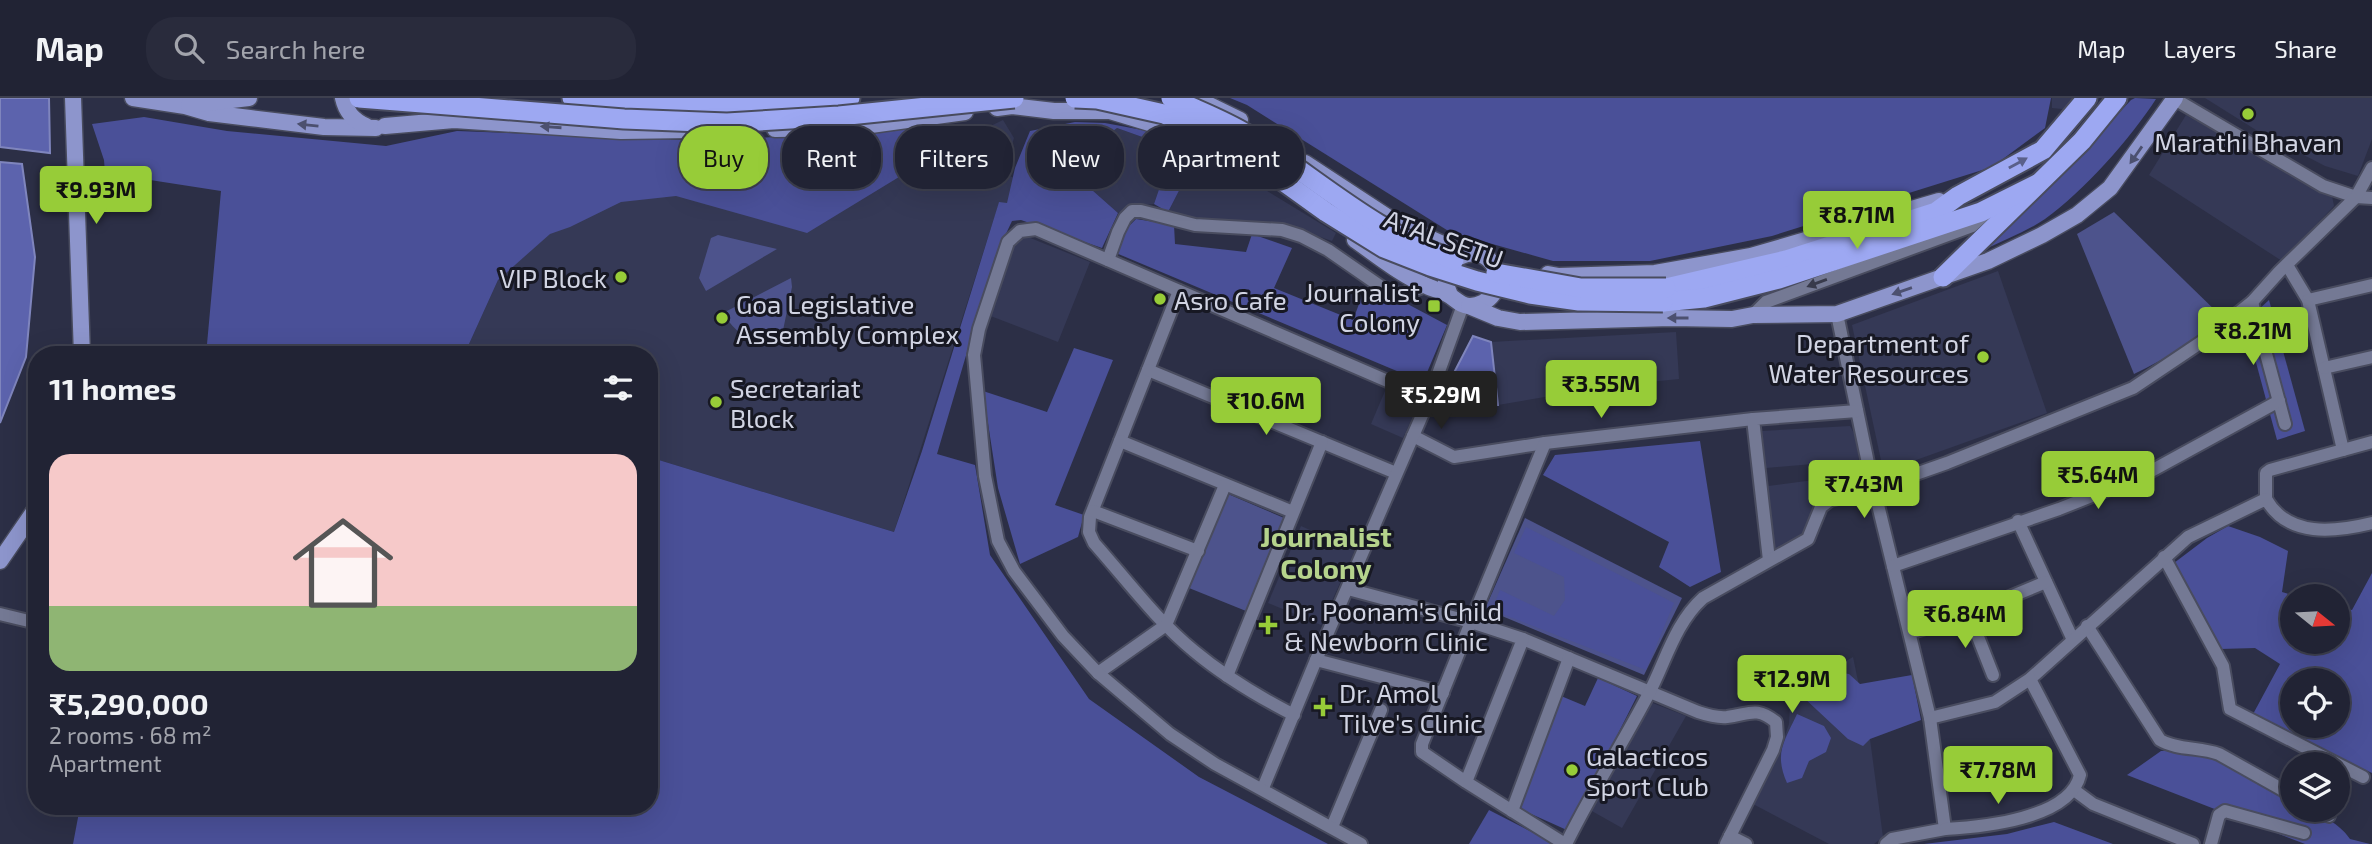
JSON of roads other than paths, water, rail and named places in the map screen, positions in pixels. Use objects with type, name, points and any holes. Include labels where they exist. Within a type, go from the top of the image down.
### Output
[{"type":"highway","points":[[359,98],[624,119],[727,123],[839,116],[1014,98]]},
{"type":"highway","points":[[572,98],[727,106],[850,98]]},
{"type":"highway","name":"ATAL SETU","points":[[1075,98],[1097,99],[1164,114],[1238,149],[1326,212],[1384,248],[1430,266],[1477,281],[1579,301],[1665,295]]},
{"type":"highway","name":"ATAL SETU","points":[[1171,98],[1247,134],[1336,198],[1392,233],[1433,253],[1478,269],[1557,284],[1665,295]]},
{"type":"highway","points":[[1665,295],[1704,298],[1779,279],[1889,235],[1936,212],[1958,196],[2043,150],[2087,98]]},
{"type":"highway","points":[[1943,277],[2082,141],[2117,98]]},
{"type":"highway","points":[[1889,235],[1989,208],[2037,184]]},
{"type":"main road","points":[[73,98],[82,346]]},
{"type":"main road","points":[[185,106],[249,98]]},
{"type":"main road","points":[[343,98],[346,109],[358,123],[381,127],[401,116],[410,98]]},
{"type":"main road","points":[[1195,98],[1243,122],[1398,224],[1465,254],[1479,255],[1490,262],[1559,276],[1655,273],[1751,256],[1958,196]]},
{"type":"main road","points":[[137,99],[185,106],[209,113],[324,127],[381,127],[454,120],[621,131],[849,128],[1012,106],[1054,111],[1111,111],[1176,131],[1218,149],[1259,171],[1389,264],[1426,286],[1498,318],[1520,322],[1837,314],[1995,257],[2077,215],[2110,188],[2175,98]]},
{"type":"main road","points":[[1461,302],[1445,281],[1453,261],[1465,254]]},
{"type":"main road","points":[[1461,302],[1484,303],[1495,290],[1497,278],[1490,262]]},
{"type":"main road","points":[[0,561],[28,520]]},
{"type":"street","points":[[2175,98],[2323,186],[2356,197],[2372,198]]},
{"type":"street","points":[[1545,443],[1422,744],[1422,752],[1565,844],[1649,693],[1689,610],[1703,598],[1808,539],[1821,507],[1830,500],[1873,489],[1984,449],[2133,388],[2203,341],[2252,302],[2356,197],[2372,168]]},
{"type":"street","points":[[1753,315],[1766,302],[1972,226],[1983,218],[1989,208]]},
{"type":"street","points":[[1108,260],[1125,218],[1132,211],[1141,211],[1195,225],[1282,230],[1328,250],[1390,293],[1403,294],[1426,286]]},
{"type":"street","points":[[1361,844],[1215,764],[1170,734],[1098,673],[1063,636],[1014,571],[998,541],[985,477],[974,355],[979,329],[1008,242],[1020,230],[1036,229],[1429,399]]},
{"type":"street","points":[[2287,265],[2308,300],[2343,450]]},
{"type":"street","points":[[2308,300],[2372,285]]},
{"type":"street","points":[[1179,291],[1093,511],[1089,532],[1094,543],[1166,625],[1193,650],[1256,696],[1294,715]]},
{"type":"street","points":[[1263,788],[1429,399],[1461,302]]},
{"type":"street","points":[[2252,302],[2285,424]]},
{"type":"street","points":[[1837,314],[1873,489],[1930,718],[1945,829]]},
{"type":"street","points":[[2324,368],[2372,357]]},
{"type":"street","points":[[1148,370],[1396,473]]},
{"type":"street","points":[[1893,566],[2059,509],[2142,476],[2279,401]]},
{"type":"street","points":[[1413,436],[1454,457],[1545,443],[1753,419],[1857,411]]},
{"type":"street","points":[[1753,419],[1769,560]]},
{"type":"street","points":[[1120,441],[1293,512]]},
{"type":"street","points":[[1227,676],[1322,442]]},
{"type":"street","points":[[2372,442],[2266,473],[2266,499],[2271,509],[2291,524],[2319,530],[2343,530],[2372,523]]},
{"type":"street","points":[[1098,673],[1166,625],[1225,485]]},
{"type":"street","points":[[1930,718],[1996,702],[2030,679],[2188,537],[2266,499]]},
{"type":"street","points":[[1093,511],[1198,551]]},
{"type":"street","points":[[2018,522],[2073,640]]},
{"type":"street","points":[[2164,557],[2223,666],[2230,709],[2363,778]]},
{"type":"street","points":[[1910,633],[1969,614],[2046,582]]},
{"type":"street","points":[[1348,589],[1523,639],[1649,693],[1712,716],[1726,717],[1753,711],[1766,714],[1776,722],[1777,737],[1728,840],[1746,844]]},
{"type":"street","points":[[0,614],[28,621]]},
{"type":"street","points":[[1969,614],[1993,675]]},
{"type":"street","points":[[2087,626],[2160,740],[2167,744],[2207,749],[2280,788]]},
{"type":"street","points":[[1466,782],[1523,639]]},
{"type":"street","points":[[1512,811],[1569,657]]},
{"type":"street","points":[[1316,660],[1443,693]]},
{"type":"street","points":[[1886,844],[1892,839],[1945,829],[1988,826],[2044,810],[2074,790],[2080,775],[2030,679]]},
{"type":"street","points":[[1332,827],[1381,710]]},
{"type":"street","points":[[2074,790],[2093,804],[2193,844]]},
{"type":"street","points":[[2211,844],[2219,815],[2225,811],[2304,833]]},
{"type":"place","name":"Marathi Bhavan","points":[[2248,114]]},
{"type":"place","name":"VIP Block","points":[[621,277]]},
{"type":"place","name":"Asro Cafe","points":[[1160,299]]},
{"type":"place","name":"Journalist Colony","points":[[1434,306]]},
{"type":"place","name":"Goa Legislative Assembly Complex","points":[[722,318]]},
{"type":"place","name":"Department of Water Resources","points":[[1983,357]]},
{"type":"place","name":"Secretariat Block","points":[[716,402]]},
{"type":"place","name":"Dr. Poonam's Child & Newborn Clinic","points":[[1268,625]]},
{"type":"place","name":"Dr. Amol Tilve's Clinic","points":[[1323,707]]},
{"type":"place","name":"Galacticos Sport Club","points":[[1572,770]]},
{"type":"district","name":"Journalist Colony","points":[[1326,552]]}]
